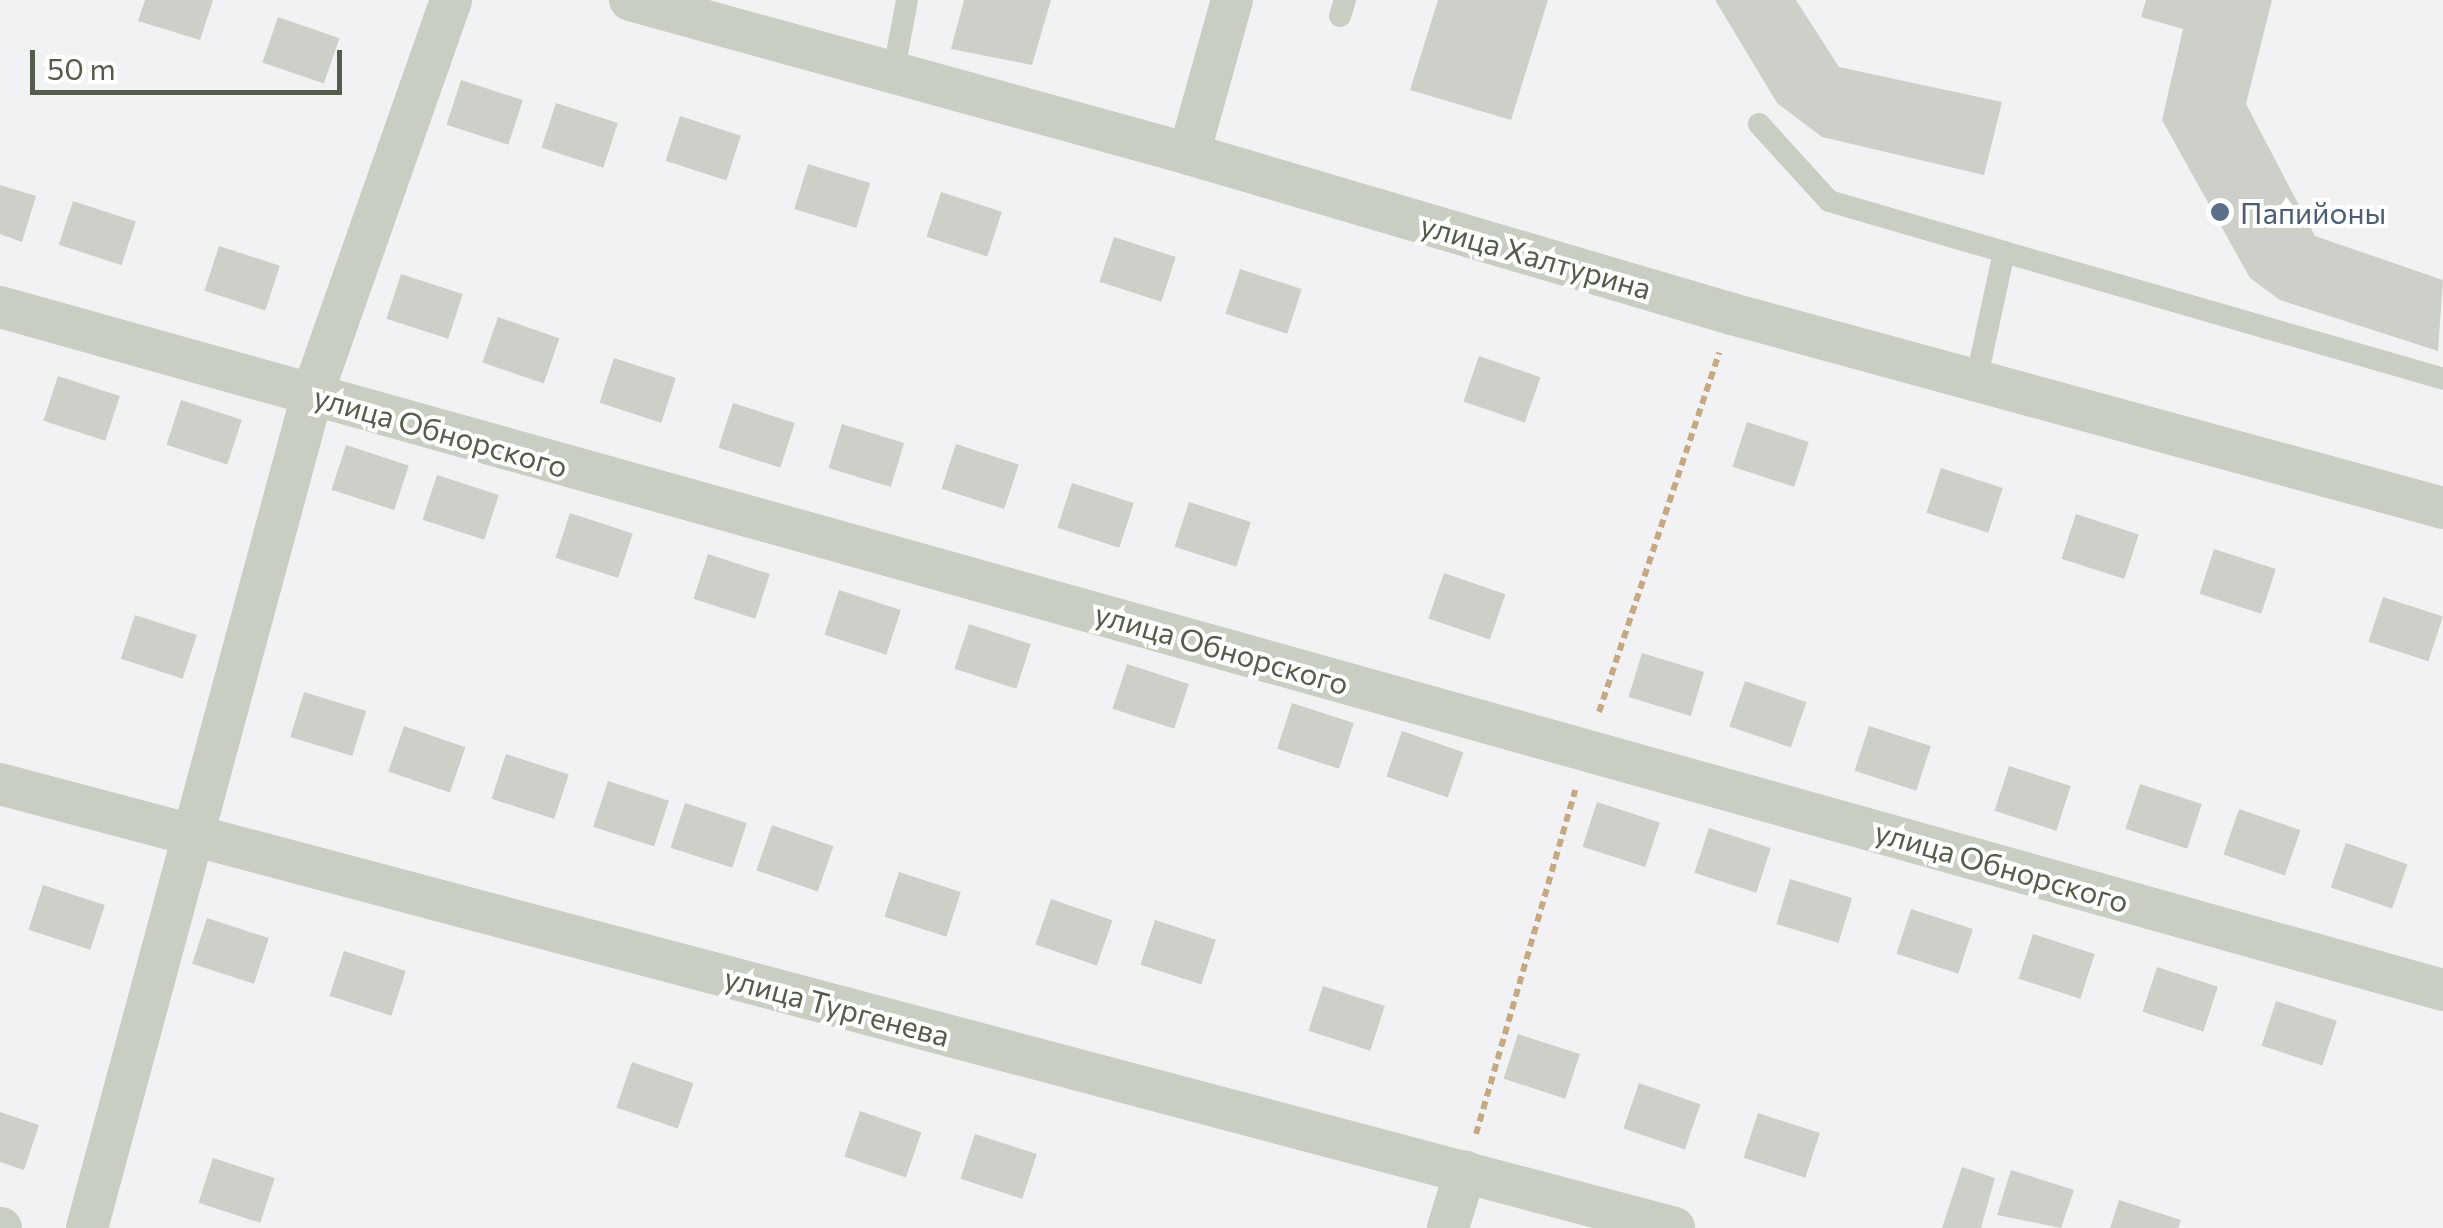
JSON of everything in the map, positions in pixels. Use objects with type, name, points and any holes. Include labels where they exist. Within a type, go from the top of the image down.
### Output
[{"type":"street","points":[[87,1228],[312,395],[452,0]]},
{"type":"street","name":"улица Халтурина","points":[[630,0],[1190,154],[1976,381],[2443,508]]},
{"type":"street","points":[[1190,154],[1232,0]]},
{"type":"street","name":"улица Обнорского","points":[[0,308],[2443,990]]},
{"type":"street","name":"улица Тургенева","points":[[0,784],[1674,1228]]},
{"type":"street","points":[[1448,1228],[1465,1172]]},
{"type":"lane","points":[[893,74],[908,0]]},
{"type":"lane","points":[[1759,124],[1829,201],[2443,380]]},
{"type":"lane","points":[[1976,381],[2004,252]]},
{"type":"building","points":[[145,0],[213,0],[200,40],[138,21]]},
{"type":"building","points":[[964,0],[1051,0],[1032,65],[951,49]]},
{"type":"building","points":[[1438,0],[1548,0],[1511,120],[1410,90]]},
{"type":"building","points":[[1715,0],[1796,0],[1839,67],[2002,102],[1984,175],[1822,137],[1777,103]]},
{"type":"building","points":[[2146,0],[2272,0],[2246,104],[2315,236],[2443,280],[2438,351],[2280,300],[2250,278],[2162,120],[2183,29],[2141,17]]},
{"type":"building","points":[[278,17],[339,38],[324,84],[262,62]]},
{"type":"building","points":[[461,80],[523,100],[508,145],[446,125]]},
{"type":"building","points":[[556,103],[618,123],[603,168],[541,148]]},
{"type":"building","points":[[680,116],[741,136],[726,180],[665,161]]},
{"type":"building","points":[[808,164],[870,183],[856,228],[794,209]]},
{"type":"building","points":[[0,185],[36,196],[22,242],[0,234]]},
{"type":"building","points":[[941,192],[1002,212],[987,256],[926,237]]},
{"type":"building","points":[[73,201],[136,221],[122,265],[59,245]]},
{"type":"building","points":[[1114,237],[1176,257],[1161,302],[1099,282]]},
{"type":"building","points":[[219,246],[280,266],[265,310],[204,291]]},
{"type":"building","points":[[1240,269],[1302,289],[1287,334],[1225,314]]},
{"type":"building","points":[[401,274],[463,294],[448,339],[386,319]]},
{"type":"building","points":[[498,317],[559,338],[544,384],[482,362]]},
{"type":"building","points":[[1479,356],[1540,377],[1525,423],[1463,401]]},
{"type":"building","points":[[614,358],[676,378],[661,423],[599,403]]},
{"type":"building","points":[[58,376],[120,396],[105,441],[43,421]]},
{"type":"building","points":[[181,400],[242,420],[227,464],[166,445]]},
{"type":"building","points":[[733,403],[795,423],[780,468],[718,448]]},
{"type":"building","points":[[1747,422],[1809,442],[1794,487],[1732,467]]},
{"type":"building","points":[[842,424],[904,443],[891,487],[829,468]]},
{"type":"building","points":[[956,444],[1019,464],[1004,509],[941,489]]},
{"type":"building","points":[[346,445],[409,465],[394,510],[331,490]]},
{"type":"building","points":[[1941,468],[2003,488],[1988,533],[1926,513]]},
{"type":"building","points":[[437,475],[499,495],[484,540],[422,520]]},
{"type":"building","points":[[1072,483],[1134,503],[1119,548],[1057,528]]},
{"type":"building","points":[[1189,502],[1251,522],[1236,567],[1174,547]]},
{"type":"building","points":[[570,513],[633,533],[618,578],[555,558]]},
{"type":"building","points":[[2076,514],[2139,534],[2124,579],[2061,559]]},
{"type":"building","points":[[2214,549],[2276,569],[2261,614],[2199,594]]},
{"type":"building","points":[[708,554],[770,574],[755,619],[693,599]]},
{"type":"building","points":[[1444,573],[1505,594],[1490,640],[1428,618]]},
{"type":"building","points":[[839,590],[901,610],[886,655],[824,635]]},
{"type":"building","points":[[2383,597],[2443,616],[2428,661],[2368,642]]},
{"type":"building","points":[[135,615],[197,635],[183,679],[121,659]]},
{"type":"building","points":[[969,624],[1031,644],[1016,689],[954,669]]},
{"type":"building","points":[[1642,653],[1704,672],[1691,716],[1629,697]]},
{"type":"building","points":[[1127,664],[1189,684],[1174,729],[1112,709]]},
{"type":"building","points":[[1745,681],[1806,702],[1791,748],[1729,726]]},
{"type":"building","points":[[304,692],[366,711],[352,756],[290,737]]},
{"type":"building","points":[[1292,703],[1354,723],[1339,769],[1277,749]]},
{"type":"building","points":[[404,726],[465,747],[450,793],[388,771]]},
{"type":"building","points":[[1869,726],[1931,746],[1916,791],[1854,771]]},
{"type":"building","points":[[1402,731],[1463,752],[1448,798],[1386,776]]},
{"type":"building","points":[[506,754],[569,774],[554,819],[491,799]]},
{"type":"building","points":[[2009,766],[2071,786],[2056,831],[1994,811]]},
{"type":"building","points":[[608,781],[669,801],[654,846],[593,827]]},
{"type":"building","points":[[2140,784],[2202,804],[2187,849],[2125,829]]},
{"type":"building","points":[[1597,802],[1660,822],[1645,867],[1582,847]]},
{"type":"building","points":[[685,803],[747,823],[732,868],[670,848]]},
{"type":"building","points":[[2239,809],[2300,830],[2285,876],[2223,854]]},
{"type":"building","points":[[772,825],[833,846],[818,892],[756,870]]},
{"type":"building","points":[[1709,828],[1771,848],[1756,893],[1694,873]]},
{"type":"building","points":[[2346,843],[2407,864],[2392,909],[2331,887]]},
{"type":"building","points":[[899,872],[961,892],[946,937],[884,917]]},
{"type":"building","points":[[1790,879],[1852,898],[1838,943],[1776,924]]},
{"type":"building","points":[[43,885],[105,905],[90,950],[28,930]]},
{"type":"building","points":[[1051,899],[1112,920],[1097,966],[1035,944]]},
{"type":"building","points":[[1911,909],[1973,929],[1958,974],[1896,954]]},
{"type":"building","points":[[207,918],[269,938],[254,984],[192,964]]},
{"type":"building","points":[[1155,920],[1216,940],[1201,984],[1140,965]]},
{"type":"building","points":[[2033,934],[2095,954],[2080,999],[2018,979]]},
{"type":"building","points":[[344,951],[406,971],[391,1016],[329,996]]},
{"type":"building","points":[[2157,967],[2218,987],[2203,1031],[2142,1012]]},
{"type":"building","points":[[1323,986],[1385,1006],[1370,1051],[1308,1031]]},
{"type":"building","points":[[2276,1001],[2337,1021],[2322,1065],[2261,1046]]},
{"type":"building","points":[[1518,1034],[1580,1054],[1565,1099],[1503,1079]]},
{"type":"building","points":[[632,1062],[693,1083],[678,1129],[616,1107]]},
{"type":"building","points":[[1639,1083],[1700,1104],[1685,1150],[1623,1128]]},
{"type":"building","points":[[860,1111],[921,1132],[906,1178],[844,1156]]},
{"type":"building","points":[[0,1112],[39,1125],[24,1170],[0,1162]]},
{"type":"building","points":[[1758,1113],[1820,1133],[1805,1178],[1743,1158]]},
{"type":"building","points":[[975,1134],[1037,1154],[1022,1199],[960,1179]]},
{"type":"building","points":[[213,1158],[275,1178],[260,1223],[198,1203]]},
{"type":"building","points":[[1962,1167],[1995,1178],[1981,1228],[1942,1228]]},
{"type":"building","points":[[2011,1170],[2074,1190],[2061,1228],[1997,1215]]},
{"type":"building","points":[[2119,1200],[2181,1220],[2178,1228],[2110,1228]]},
{"type":"place","name":"Папийоны","points":[[2220,212]]}]
